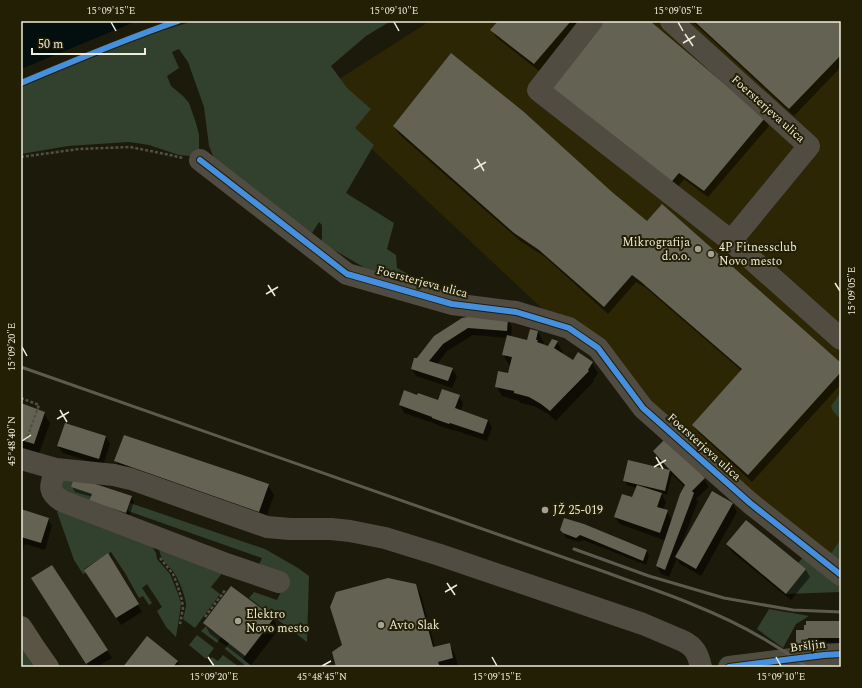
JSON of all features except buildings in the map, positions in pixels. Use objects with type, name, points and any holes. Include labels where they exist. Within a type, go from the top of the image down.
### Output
[{"type":"main road","points":[[21,627],[48,667]]},
{"type":"street","points":[[592,21],[538,90],[731,241],[841,339]]},
{"type":"street","name":"Foersterjeva ulica","points":[[671,21],[809,146],[731,241]]},
{"type":"street","name":"Foersterjeva ulica","points":[[200,160],[348,274],[452,304],[516,312],[569,328],[598,348],[643,408],[750,503],[841,575]]},
{"type":"street","points":[[22,452],[56,469],[114,475],[131,479],[268,527],[350,531],[384,538],[440,555],[643,624],[683,641],[692,646],[698,655],[701,667]]},
{"type":"street","points":[[56,469],[50,485],[51,490],[57,498],[62,501],[226,564],[279,582]]},
{"type":"street","name":"Bršljin","points":[[730,667],[841,654]]},
{"type":"path","points":[[21,83],[178,21]]},
{"type":"path","points":[[21,158],[79,149],[130,147],[186,159],[200,160]]},
{"type":"path","points":[[21,398],[39,405],[22,452]]},
{"type":"path","points":[[151,535],[160,558],[173,574],[177,584],[183,608],[180,624]]},
{"type":"path","points":[[205,617],[226,589]]},
{"type":"shaded area","points":[[21,21],[137,21],[21,69]]},
{"type":"shaded area","points":[[430,21],[841,21],[841,575],[750,503],[314,95]]},
{"type":"green space","points":[[194,21],[391,21],[366,36],[331,66],[347,88],[371,109],[355,128],[374,145],[346,193],[394,223],[387,249],[396,255],[397,268],[417,279],[418,284],[365,268],[322,243],[322,225],[319,222],[312,233],[216,163],[209,146],[204,107],[188,62],[179,49],[172,52],[179,68],[167,76],[171,86],[189,103],[199,135],[199,149],[196,154],[190,156],[179,155],[149,145],[129,142],[68,146],[21,154],[21,87],[46,75],[156,32]]},
{"type":"green space","points":[[841,392],[841,420],[833,411],[831,406]]},
{"type":"green space","points":[[74,478],[71,487],[92,494],[90,501],[126,513],[124,520],[77,502],[57,484],[59,481]]},
{"type":"green space","points":[[130,503],[265,549],[309,576],[307,642],[249,598],[254,592],[277,600],[287,579],[257,569],[262,558],[128,511]]},
{"type":"green space","points":[[60,510],[151,545],[156,553],[157,559],[170,574],[181,603],[176,637],[166,627],[157,611],[162,607],[147,584],[142,588],[152,603],[149,605],[143,596],[139,598],[111,552],[84,569],[86,573],[83,574],[74,560],[57,512]]},
{"type":"green space","points":[[841,539],[841,567],[828,558]]},
{"type":"green space","points":[[159,547],[227,567],[211,587],[220,594],[195,628],[183,619],[186,604],[183,593],[175,574],[161,556]]},
{"type":"green space","points":[[806,554],[827,571],[841,586],[841,592],[786,594],[806,569],[798,563]]},
{"type":"green space","points":[[769,609],[809,616],[796,624],[783,648],[757,629]]},
{"type":"green space","points":[[206,626],[221,637],[217,643],[201,631]]},
{"type":"green space","points":[[197,635],[214,648],[206,659],[189,645]]},
{"type":"green space","points":[[21,636],[42,667],[21,667]]},
{"type":"green space","points":[[229,643],[245,656],[243,659],[250,665],[247,667],[225,649]]},
{"type":"green space","points":[[223,655],[239,667],[217,667],[209,661],[212,657],[218,661]]},
{"type":"railway","points":[[21,367],[673,596],[738,625],[781,649],[807,667]]},
{"type":"railway","points":[[574,549],[649,576],[724,598],[793,610],[841,612]]},
{"type":"cycle path","points":[[21,83],[80,58],[178,21]]},
{"type":"cycle path","points":[[200,160],[347,274],[452,304],[516,312],[569,328],[598,348],[643,408],[750,503],[841,575]]},
{"type":"cycle path","points":[[729,667],[841,654]]},
{"type":"place","name":"Mikrografija d.o.o.","points":[[698,249]]},
{"type":"place","name":"4P Fitnessclub Novo mesto","points":[[711,254]]},
{"type":"place","name":"JŽ 25-019","points":[[545,510]]},
{"type":"place","name":"Elektro Novo mesto","points":[[238,621]]},
{"type":"place","name":"Avto Slak","points":[[381,625]]}]
